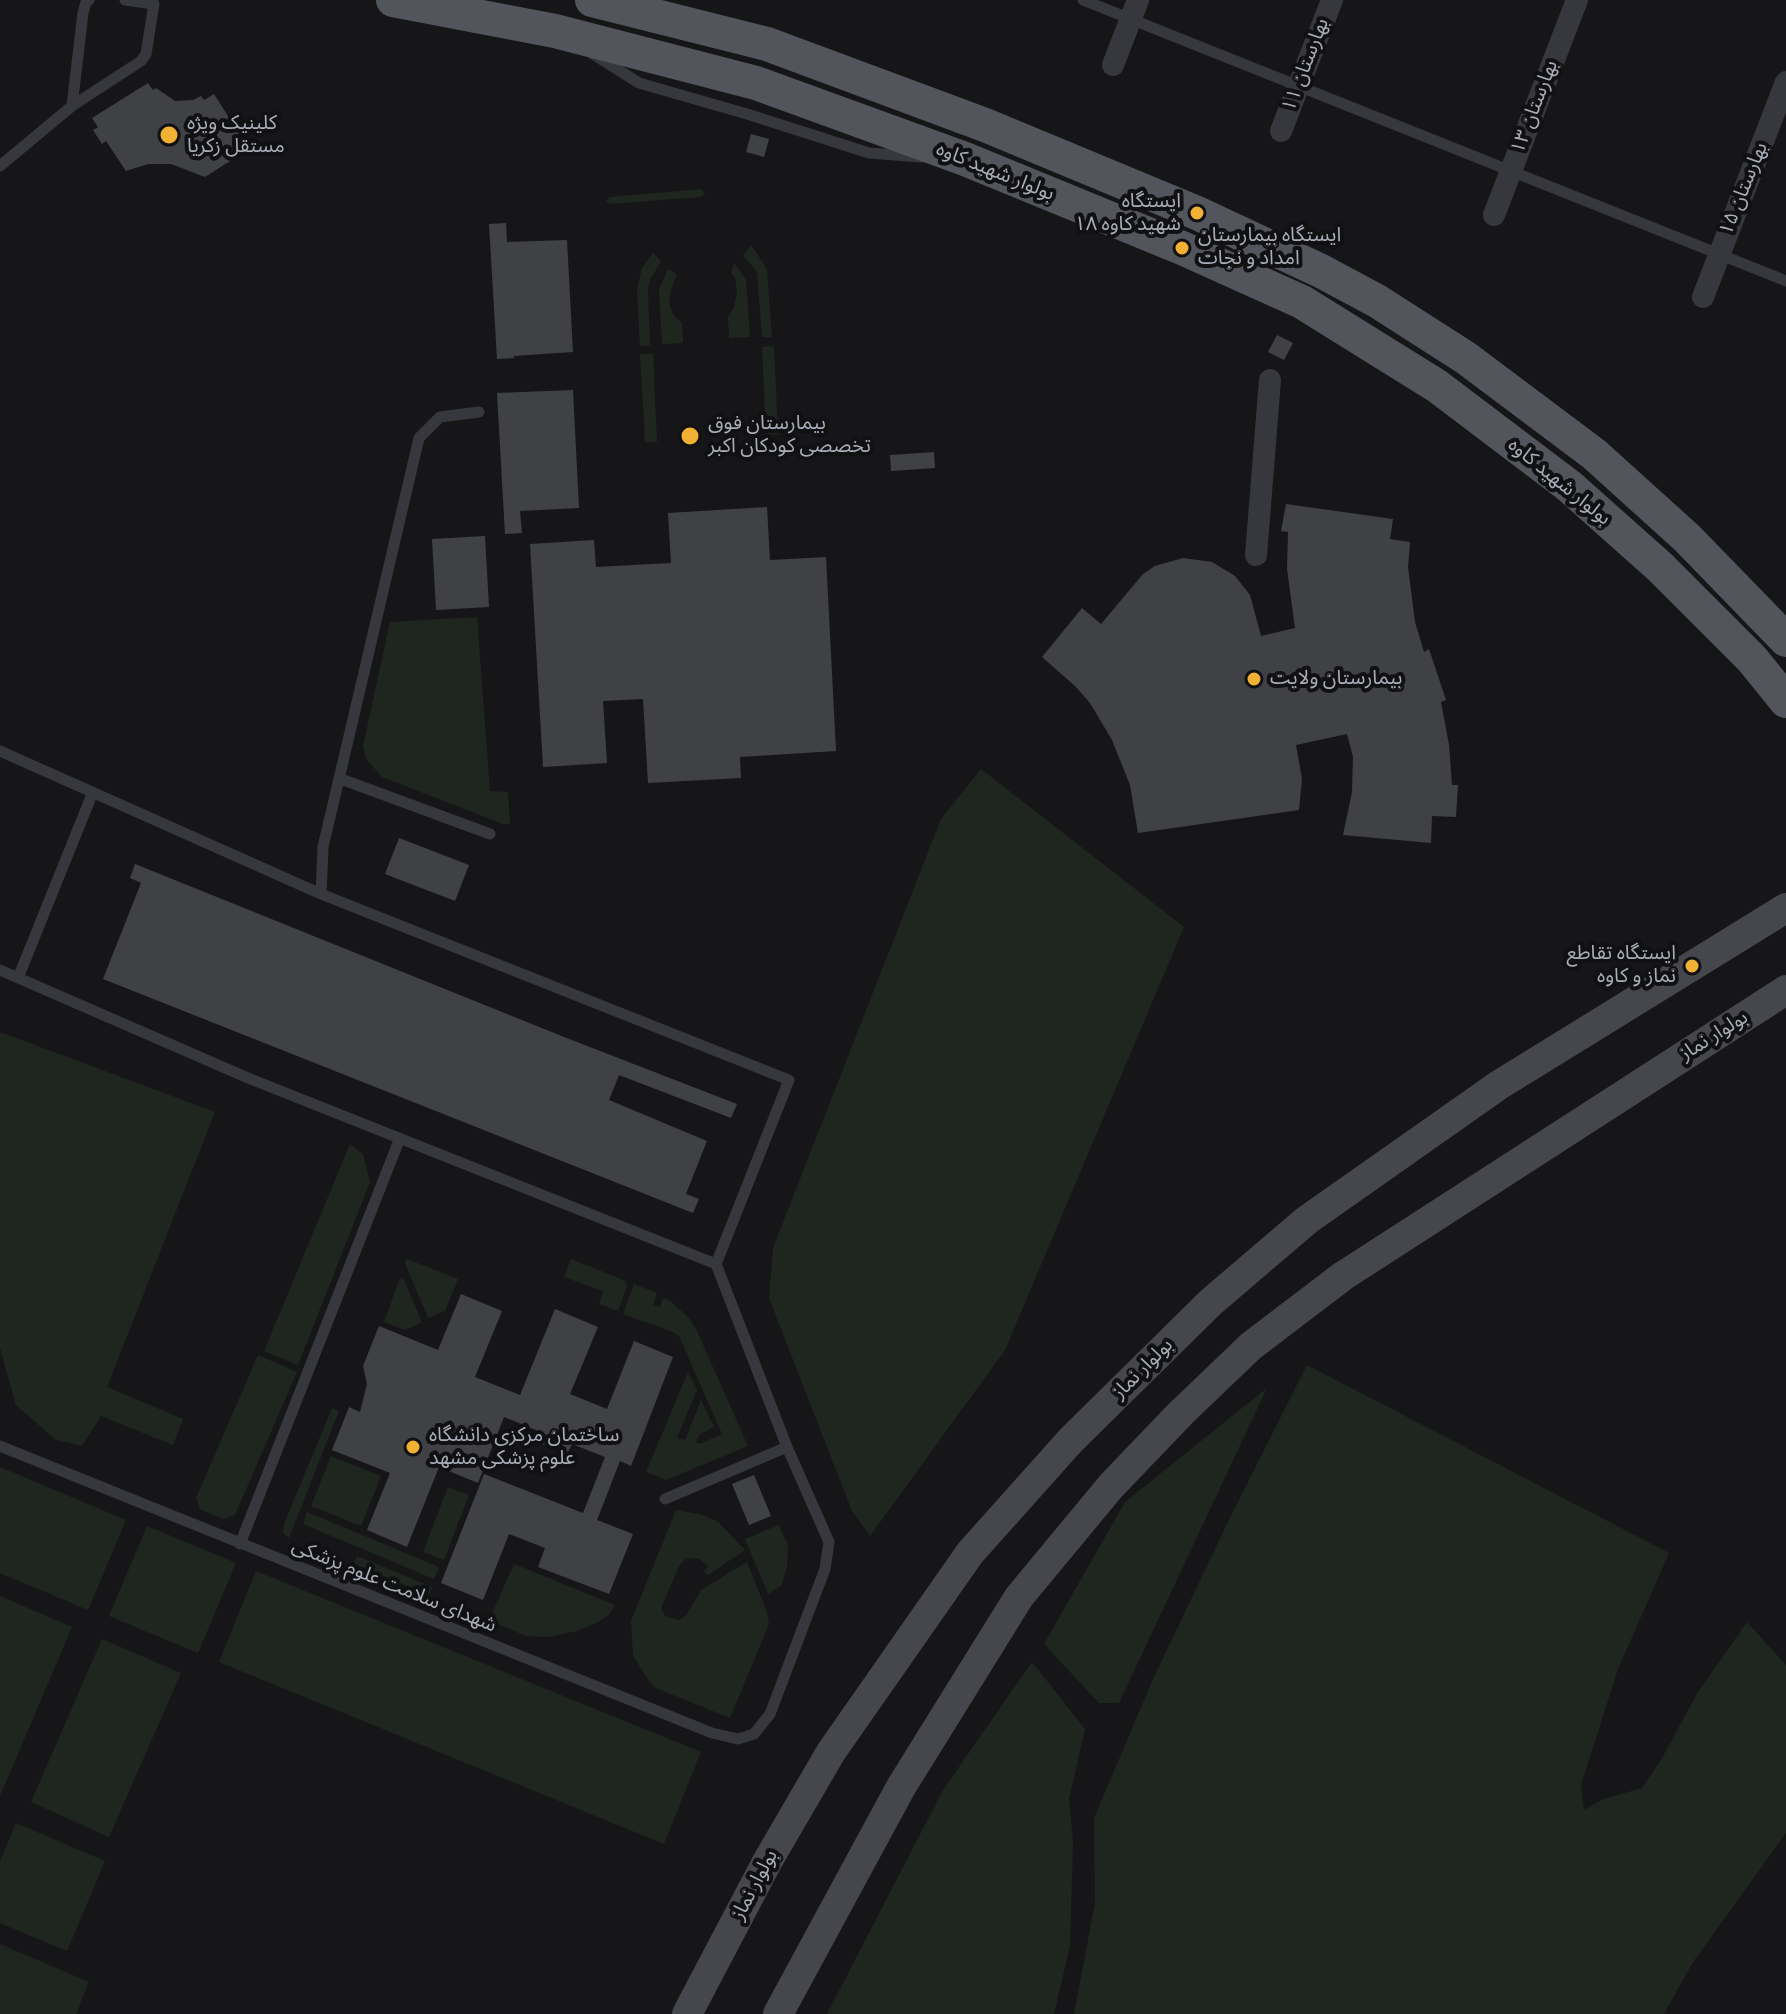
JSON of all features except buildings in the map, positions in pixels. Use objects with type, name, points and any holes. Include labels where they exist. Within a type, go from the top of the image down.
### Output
[{"type":"main road","name":"بولوار شهید کاوه","points":[[393,0],[555,31],[756,83],[965,159],[1182,248],[1302,302],[1437,386],[1569,486],[1660,567],[1752,659],[1786,701]]},
{"type":"main road","name":"بولوار شهید کاوه","points":[[592,0],[767,44],[985,125],[1197,213],[1377,301],[1466,358],[1594,454],[1687,538],[1786,640]]},
{"type":"main road","name":"بولوار نماز","points":[[687,2014],[767,1862],[831,1752],[970,1553],[1071,1440],[1211,1302],[1307,1220],[1499,1085],[1786,908]]},
{"type":"main road","name":"بولوار نماز","points":[[778,2014],[901,1787],[1019,1597],[1111,1486],[1180,1414],[1251,1346],[1343,1276],[1786,990]]},
{"type":"street","name":"بهارستان ۱۱","points":[[1281,131],[1332,0]]},
{"type":"street","name":"بهارستان ۱۳","points":[[1494,215],[1577,0]]},
{"type":"street","points":[[1113,65],[1134,10]]},
{"type":"street","name":"بهارستان ۱۵","points":[[1703,297],[1786,82]]},
{"type":"street","points":[[1256,555],[1270,380]]},
{"type":"lane","points":[[72,106],[83,13],[89,0]]},
{"type":"lane","points":[[0,166],[72,106],[131,68],[146,54],[154,4],[125,0]]},
{"type":"lane","points":[[1083,0],[1134,10],[1298,86],[1786,281]]},
{"type":"lane","points":[[321,894],[323,847],[419,438],[440,417],[479,412]]},
{"type":"lane","points":[[0,751],[321,894],[789,1080],[716,1264],[787,1447],[665,1499]]},
{"type":"lane","points":[[341,779],[490,834]]},
{"type":"lane","points":[[18,978],[93,792]]},
{"type":"lane","points":[[0,970],[248,1078],[716,1264]]},
{"type":"lane","points":[[240,1544],[400,1138]]},
{"type":"lane","name":"شهدای سلامت علوم پزشکی","points":[[0,1446],[712,1733],[738,1739],[754,1734],[770,1714],[825,1569],[829,1542],[787,1447]]},
{"type":"shaded area","points":[[702,189],[705,194],[701,197],[610,204],[606,201],[610,197]]},
{"type":"shaded area","points":[[751,245],[767,269],[772,337],[762,337],[757,272],[743,255]]},
{"type":"shaded area","points":[[653,253],[661,261],[648,289],[650,345],[640,346],[637,289],[642,268]]},
{"type":"shaded area","points":[[734,263],[746,280],[750,337],[729,338],[728,317],[737,293],[735,277],[731,273]]},
{"type":"shaded area","points":[[668,269],[677,274],[669,304],[674,316],[682,323],[683,343],[662,344],[659,289]]},
{"type":"shaded area","points":[[774,346],[778,434],[766,435],[762,347]]},
{"type":"shaded area","points":[[640,354],[653,354],[657,442],[645,442]]},
{"type":"shaded area","points":[[477,617],[490,791],[508,792],[510,824],[503,824],[382,777],[366,759],[363,746],[390,622]]},
{"type":"shaded area","points":[[981,769],[1184,927],[1005,1350],[870,1536],[852,1511],[769,1298],[773,1248],[941,819]]},
{"type":"shaded area","points":[[0,1032],[215,1112],[107,1387],[183,1419],[173,1445],[101,1416],[82,1446],[56,1440],[16,1405],[0,1348]]},
{"type":"shaded area","points":[[350,1144],[363,1154],[370,1182],[298,1365],[264,1351]]},
{"type":"shaded area","points":[[407,1259],[458,1279],[445,1311],[428,1318],[405,1263]]},
{"type":"shaded area","points":[[571,1259],[626,1281],[618,1311],[599,1304],[603,1291],[564,1277]]},
{"type":"shaded area","points":[[400,1278],[404,1280],[422,1322],[405,1330],[384,1322]]},
{"type":"shaded area","points":[[634,1284],[657,1293],[653,1305],[660,1307],[663,1298],[669,1300],[688,1317],[748,1446],[666,1480],[646,1472],[688,1372],[697,1390],[677,1438],[685,1440],[701,1400],[714,1427],[700,1434],[696,1442],[700,1444],[722,1434],[679,1336],[623,1314]]},
{"type":"shaded area","points":[[258,1355],[297,1372],[235,1515],[223,1519],[200,1509],[196,1498]]},
{"type":"shaded area","points":[[1307,1365],[1669,1553],[1618,1669],[1581,1785],[1584,1810],[1604,1799],[1642,1788],[1698,1692],[1747,1622],[1786,1665],[1786,1833],[1693,1962],[1664,2014],[1074,2014],[1095,1903],[1094,1818],[1154,1677]]},
{"type":"shaded area","points":[[1267,1388],[1119,1703],[1099,1703],[1044,1644],[1125,1502]]},
{"type":"shaded area","points":[[332,1408],[339,1411],[289,1538],[283,1533],[284,1524]]},
{"type":"shaded area","points":[[331,1456],[381,1476],[361,1526],[311,1506]]},
{"type":"shaded area","points":[[0,1467],[126,1520],[88,1610],[0,1573]]},
{"type":"shaded area","points":[[448,1487],[469,1495],[444,1560],[423,1552]]},
{"type":"shaded area","points":[[676,1510],[703,1515],[718,1522],[745,1550],[708,1575],[704,1572],[708,1566],[699,1559],[686,1558],[679,1566],[661,1608],[665,1616],[679,1620],[686,1615],[701,1590],[747,1562],[767,1612],[769,1624],[730,1718],[656,1688],[633,1656],[631,1621]]},
{"type":"shaded area","points":[[307,1512],[439,1567],[434,1579],[303,1524]]},
{"type":"shaded area","points":[[779,1525],[788,1545],[787,1567],[781,1586],[768,1594],[745,1539]]},
{"type":"shaded area","points":[[147,1526],[236,1563],[198,1653],[109,1616]]},
{"type":"shaded area","points":[[357,1556],[432,1587],[429,1595],[354,1564]]},
{"type":"shaded area","points":[[514,1564],[615,1605],[610,1614],[600,1621],[577,1631],[548,1637],[526,1636],[489,1620]]},
{"type":"shaded area","points":[[256,1571],[701,1752],[664,1844],[219,1662]]},
{"type":"shaded area","points":[[0,1596],[72,1627],[0,1796]]},
{"type":"shaded area","points":[[102,1639],[181,1673],[109,1837],[31,1802]]},
{"type":"shaded area","points":[[1032,1662],[1085,1729],[1069,1799],[1073,1842],[1070,1946],[1054,2014],[827,2014],[943,1790]]},
{"type":"shaded area","points":[[16,1823],[105,1861],[67,1951],[0,1923],[0,1861]]},
{"type":"shaded area","points":[[0,1944],[89,1982],[76,2014],[0,2014]]},
{"type":"place","name":"کلینیک ویژه مستقل زکریا","points":[[169,135]]},
{"type":"place","name":"ایستگاه شهید کاوه ۱۸","points":[[1197,213]]},
{"type":"place","name":"ایستگاه بیمارستان امداد و نجات","points":[[1182,248]]},
{"type":"place","name":"بیمارستان فوق تخصصی کودکان اکبر","points":[[690,436]]},
{"type":"place","name":"بیمارستان ولایت","points":[[1254,679]]},
{"type":"place","name":"ایستگاه تقاطع نماز و کاوه","points":[[1692,966]]},
{"type":"place","name":"ساختمان مرکزی دانشگاه علوم پزشکی مشهد","points":[[413,1447]]}]
